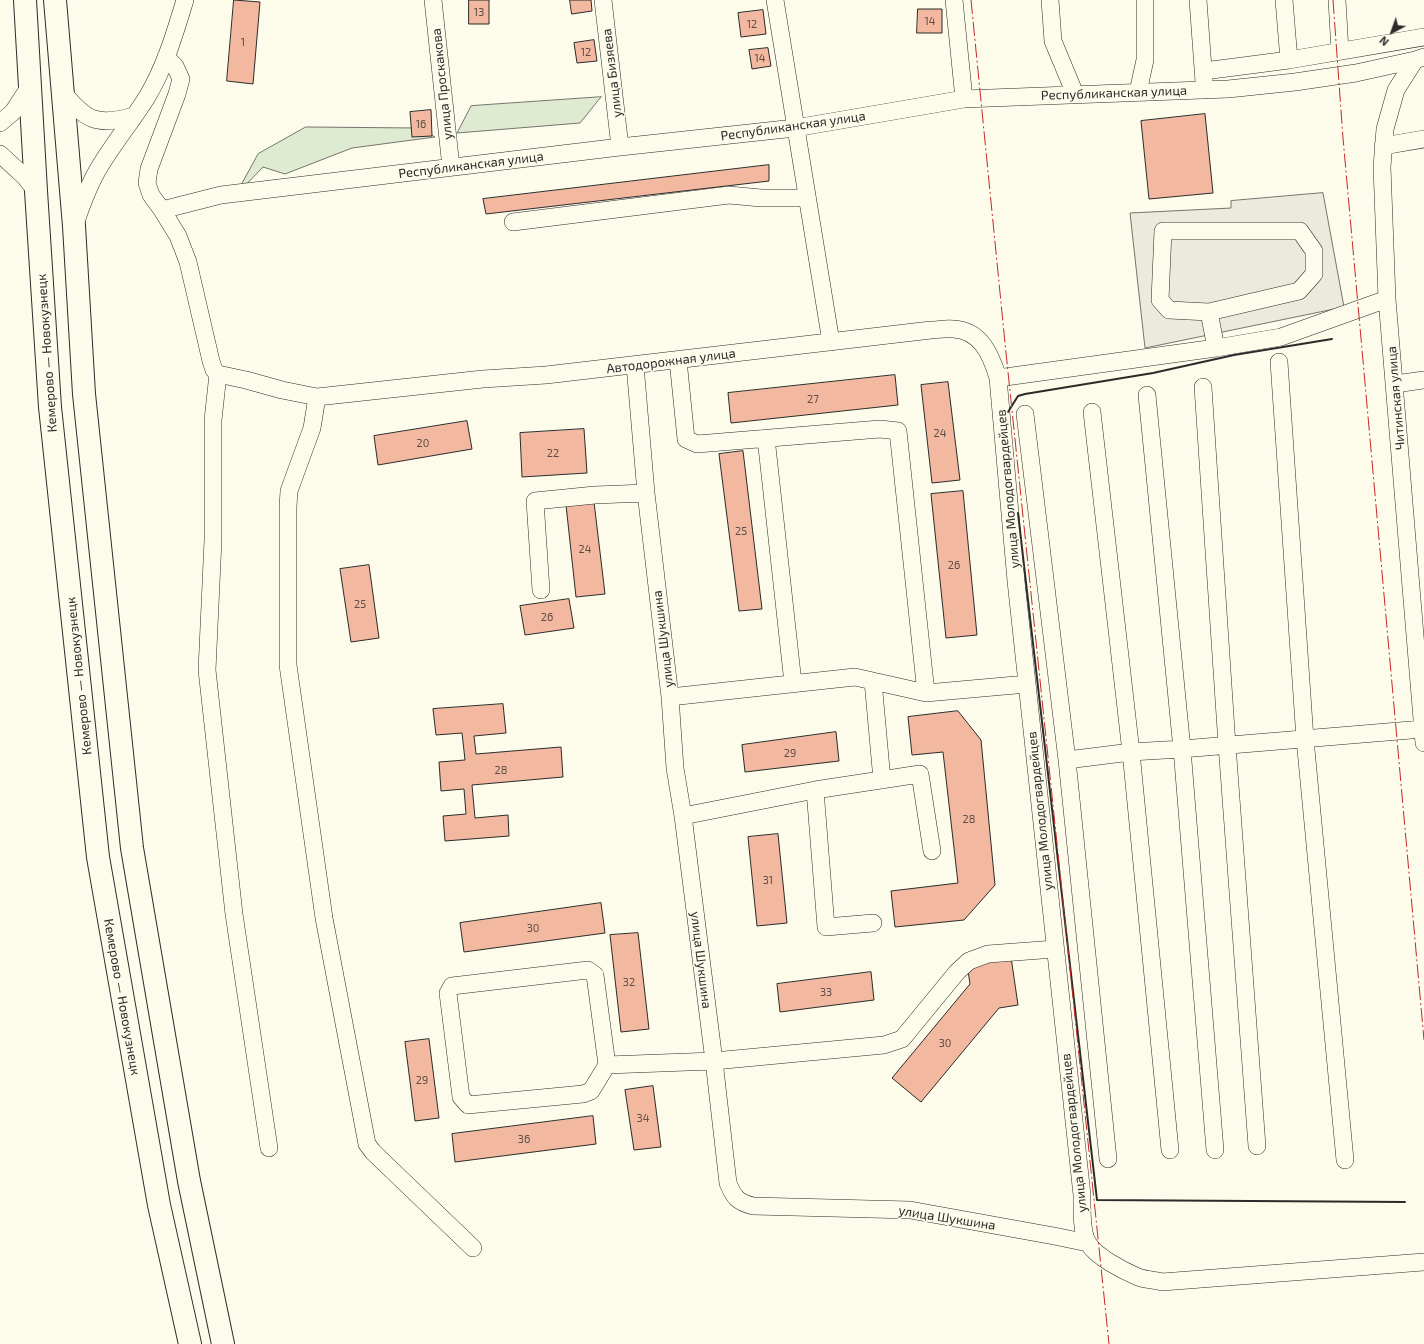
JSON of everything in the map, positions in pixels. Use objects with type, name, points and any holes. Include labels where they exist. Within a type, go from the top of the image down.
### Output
[{"type":"highway","name":"Кемерово — Новокузнецк","points":[[25,0],[50,406],[98,857],[159,1205],[190,1344]]},
{"type":"highway","points":[[55,0],[74,226],[84,394],[132,848],[189,1181],[223,1344]]},
{"type":"street","points":[[74,226],[89,187],[97,172],[147,96],[166,57],[185,0]]},
{"type":"street","name":"улица Проскакова","points":[[433,0],[451,167]]},
{"type":"street","name":"улица Бизяева","points":[[603,0],[620,147]]},
{"type":"street","points":[[775,0],[831,342]]},
{"type":"street","points":[[954,0],[964,99]]},
{"type":"street","points":[[1050,0],[1053,41],[1075,94]]},
{"type":"street","points":[[1138,92],[1145,60],[1145,0]]},
{"type":"street","points":[[1198,0],[1204,71],[1204,90]]},
{"type":"street","points":[[1284,0],[1288,60]]},
{"type":"street","points":[[1337,0],[1340,52]]},
{"type":"street","points":[[1204,71],[1340,52],[1424,37]]},
{"type":"street","points":[[166,57],[175,66],[181,79],[177,94],[149,170],[147,182],[151,195],[178,236],[188,262],[214,370],[218,374],[213,420],[213,540],[207,670],[234,914],[269,1148]]},
{"type":"street","name":"Республиканская улица","points":[[162,210],[221,195],[620,147],[795,128],[964,99],[1204,90],[1295,82],[1356,73],[1419,58]]},
{"type":"street","name":"Читинская улица","points":[[1419,58],[1396,90],[1385,129],[1382,167],[1388,299],[1423,736]]},
{"type":"street","points":[[0,123],[13,112],[30,86]]},
{"type":"street","points":[[62,91],[75,108],[88,117],[100,121],[116,121],[133,116]]},
{"type":"street","points":[[1383,146],[1424,139]]},
{"type":"street","points":[[0,154],[25,177],[36,191]]},
{"type":"street","points":[[513,222],[729,195],[761,198],[807,198]]},
{"type":"street","points":[[1300,231],[1314,251],[1314,274],[1299,291],[1209,312],[1169,310],[1160,300],[1163,232],[1300,231]]},
{"type":"street","points":[[998,378],[1216,348],[1281,337],[1388,299]]},
{"type":"street","points":[[1209,312],[1216,348]]},
{"type":"street","name":"Автодорожная улица","points":[[218,374],[317,397],[483,379],[546,375],[635,366],[831,342],[954,329],[964,331],[983,344],[991,357],[998,378]]},
{"type":"street","points":[[678,360],[686,439],[697,444],[880,429],[898,431],[926,693]]},
{"type":"street","points":[[1279,362],[1305,739],[1345,1160]]},
{"type":"street","name":"улица Шукшина","points":[[635,366],[646,493],[670,697],[675,768],[683,816],[728,1184],[732,1193],[742,1203],[753,1206],[910,1210],[1088,1243]]},
{"type":"street","name":"улица Молодогвардейцев","points":[[998,378],[1016,581],[1082,1195],[1083,1225],[1088,1243]]},
{"type":"street","points":[[1395,384],[1424,380]]},
{"type":"street","points":[[1203,387],[1227,746],[1257,1146]]},
{"type":"street","points":[[1147,395],[1182,749],[1216,1150]]},
{"type":"street","points":[[317,397],[312,428],[289,491],[288,665],[324,918],[367,1144],[373,1152],[473,1248]]},
{"type":"street","points":[[1092,412],[1131,752],[1170,1150]]},
{"type":"street","points":[[1025,414],[1067,760],[1108,1159]]},
{"type":"street","points":[[766,438],[793,683]]},
{"type":"street","points":[[541,590],[535,501],[595,495],[646,493]]},
{"type":"street","points":[[670,697],[855,677],[926,693],[1027,684]]},
{"type":"street","points":[[873,681],[882,780]]},
{"type":"street","points":[[1067,760],[1131,752],[1305,739],[1423,736]]},
{"type":"street","points":[[683,816],[815,790],[920,774],[932,851]]},
{"type":"street","points":[[815,790],[826,927],[873,923]]},
{"type":"street","points":[[607,1065],[714,1061],[884,1046],[902,1039],[957,972],[969,961],[988,954],[1055,949]]},
{"type":"street","points":[[588,970],[596,975],[607,1065],[591,1092],[468,1105],[461,1097],[448,993],[452,986],[588,970]]},
{"type":"street","points":[[1088,1243],[1102,1258],[1116,1267],[1140,1278],[1162,1282],[1424,1262]]},
{"type":"green space","points":[[601,97],[580,123],[457,133],[471,106]]},
{"type":"green space","points":[[306,127],[418,128],[435,137],[352,148],[285,174],[263,167],[235,196],[258,154]]},
{"type":"shaded area","points":[[1323,193],[1344,307],[1145,348],[1130,213],[1231,208],[1231,201]]},
{"type":"building","points":[[234,0],[260,2],[253,84],[227,81]]},
{"type":"building","points":[[469,0],[489,0],[489,24],[469,24]]},
{"type":"building","points":[[570,0],[591,0],[592,11],[572,14]]},
{"type":"building","points":[[918,9],[942,9],[942,33],[917,33]]},
{"type":"building","points":[[763,10],[766,34],[741,37],[738,13]]},
{"type":"building","points":[[594,40],[597,61],[577,63],[574,43]]},
{"type":"building","points":[[768,48],[771,66],[752,69],[749,50]]},
{"type":"building","points":[[431,110],[432,136],[412,137],[410,112]]},
{"type":"building","points":[[1205,114],[1213,193],[1149,199],[1141,121]]},
{"type":"building","points":[[769,165],[769,181],[486,214],[483,199]]},
{"type":"building","points":[[895,375],[898,405],[731,423],[728,393]]},
{"type":"building","points":[[948,382],[960,480],[932,483],[921,385]]},
{"type":"building","points":[[467,421],[472,449],[378,465],[374,436]]},
{"type":"building","points":[[584,429],[587,473],[522,477],[520,433]]},
{"type":"building","points":[[743,451],[762,609],[739,611],[719,454]]},
{"type":"building","points":[[963,491],[977,635],[946,638],[931,494]]},
{"type":"building","points":[[594,502],[605,594],[576,597],[566,505]]},
{"type":"building","points":[[369,565],[379,638],[351,642],[340,569]]},
{"type":"building","points":[[569,599],[574,628],[525,635],[520,606]]},
{"type":"building","points":[[503,704],[506,733],[474,736],[476,754],[561,747],[563,777],[472,785],[475,818],[508,815],[509,836],[445,841],[443,816],[466,814],[464,789],[441,791],[439,762],[465,760],[462,733],[436,735],[433,709]]},
{"type":"building","points":[[958,711],[981,740],[995,885],[964,920],[895,927],[891,891],[958,883],[943,752],[912,755],[908,717]]},
{"type":"building","points":[[836,732],[839,761],[745,772],[742,745]]},
{"type":"building","points":[[778,834],[787,923],[757,926],[748,837]]},
{"type":"building","points":[[601,903],[605,933],[464,952],[460,923]]},
{"type":"building","points":[[638,933],[649,1029],[621,1032],[610,935]]},
{"type":"building","points":[[1011,957],[1018,1005],[999,1008],[921,1102],[892,1078],[970,984],[967,964]]},
{"type":"building","points":[[871,972],[874,1000],[780,1012],[777,984]]},
{"type":"building","points":[[429,1039],[439,1118],[415,1121],[405,1042]]},
{"type":"building","points":[[653,1086],[661,1147],[634,1150],[625,1090]]},
{"type":"building","points":[[593,1116],[596,1144],[455,1162],[452,1134]]},
{"type":"wall","points":[[1008,412],[1018,396],[1025,394],[1153,373],[1234,355],[1332,339]]},
{"type":"wall","points":[[1018,513],[1097,1200],[1405,1202]]},
{"type":"power","points":[[971,0],[1005,343],[1109,1344]]},
{"type":"power","points":[[1333,0],[1343,138],[1424,1040]]}]
